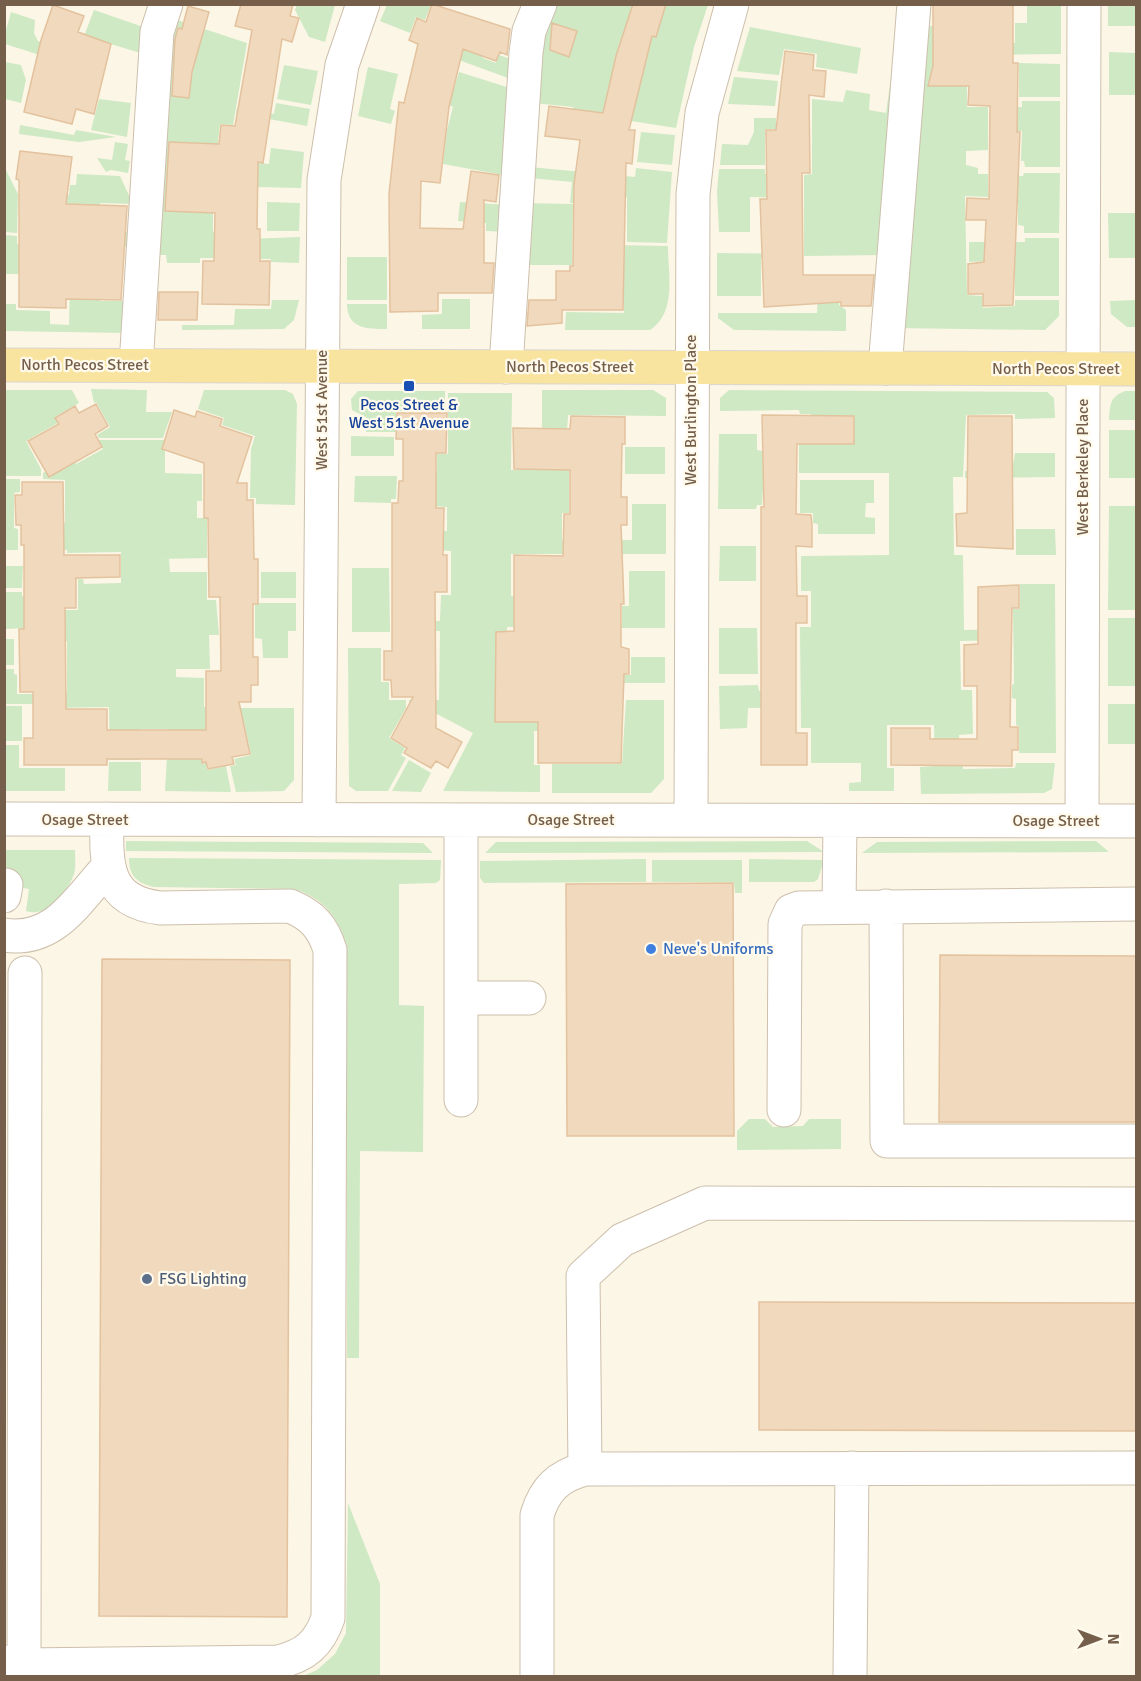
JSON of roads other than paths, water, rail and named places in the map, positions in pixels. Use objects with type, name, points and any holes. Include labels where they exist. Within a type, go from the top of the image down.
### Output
[{"type":"main road","name":"North Pecos Street","points":[[4,365],[1137,369]]},
{"type":"street","points":[[136,366],[157,32],[166,4]]},
{"type":"street","name":"West 51st Avenue","points":[[319,820],[324,180],[342,65],[363,4]]},
{"type":"street","points":[[506,367],[525,53],[529,31],[540,4]]},
{"type":"street","name":"West Burlington Place","points":[[691,820],[691,236],[695,155],[711,72],[732,4]]},
{"type":"street","points":[[885,368],[914,4]]},
{"type":"street","name":"West Berkeley Place","points":[[1083,821],[1084,4]]},
{"type":"street","name":"Osage Street","points":[[4,819],[1137,821]]},
{"type":"street","points":[[25,973],[11,1664],[278,1662],[296,1658],[311,1649],[322,1635],[328,1618],[330,950],[326,935],[317,922],[304,912],[290,906],[142,906],[127,897],[114,884],[107,868],[107,819]]},
{"type":"street","points":[[461,820],[461,1100]]},
{"type":"street","points":[[840,820],[840,907]]},
{"type":"street","points":[[4,1006],[55,925],[107,868]]},
{"type":"street","points":[[784,1110],[786,919],[795,909],[1137,904]]},
{"type":"street","points":[[886,906],[887,1141],[1137,1141]]},
{"type":"street","points":[[4,935],[22,938],[39,934],[55,925]]},
{"type":"street","points":[[461,998],[529,998]]},
{"type":"street","points":[[585,1469],[583,1276],[621,1240],[705,1203],[1137,1204]]},
{"type":"street","points":[[850,1677],[852,1468]]},
{"type":"street","points":[[537,1677],[537,1515],[542,1498],[553,1484],[568,1474],[585,1469],[1137,1468]]},
{"type":"place","name":"Pecos Street & West 51st Avenue","points":[[409,386]]},
{"type":"place","name":"Neve's Uniforms","points":[[651,949]]},
{"type":"place","name":"FSG Lighting","points":[[147,1279]]}]
